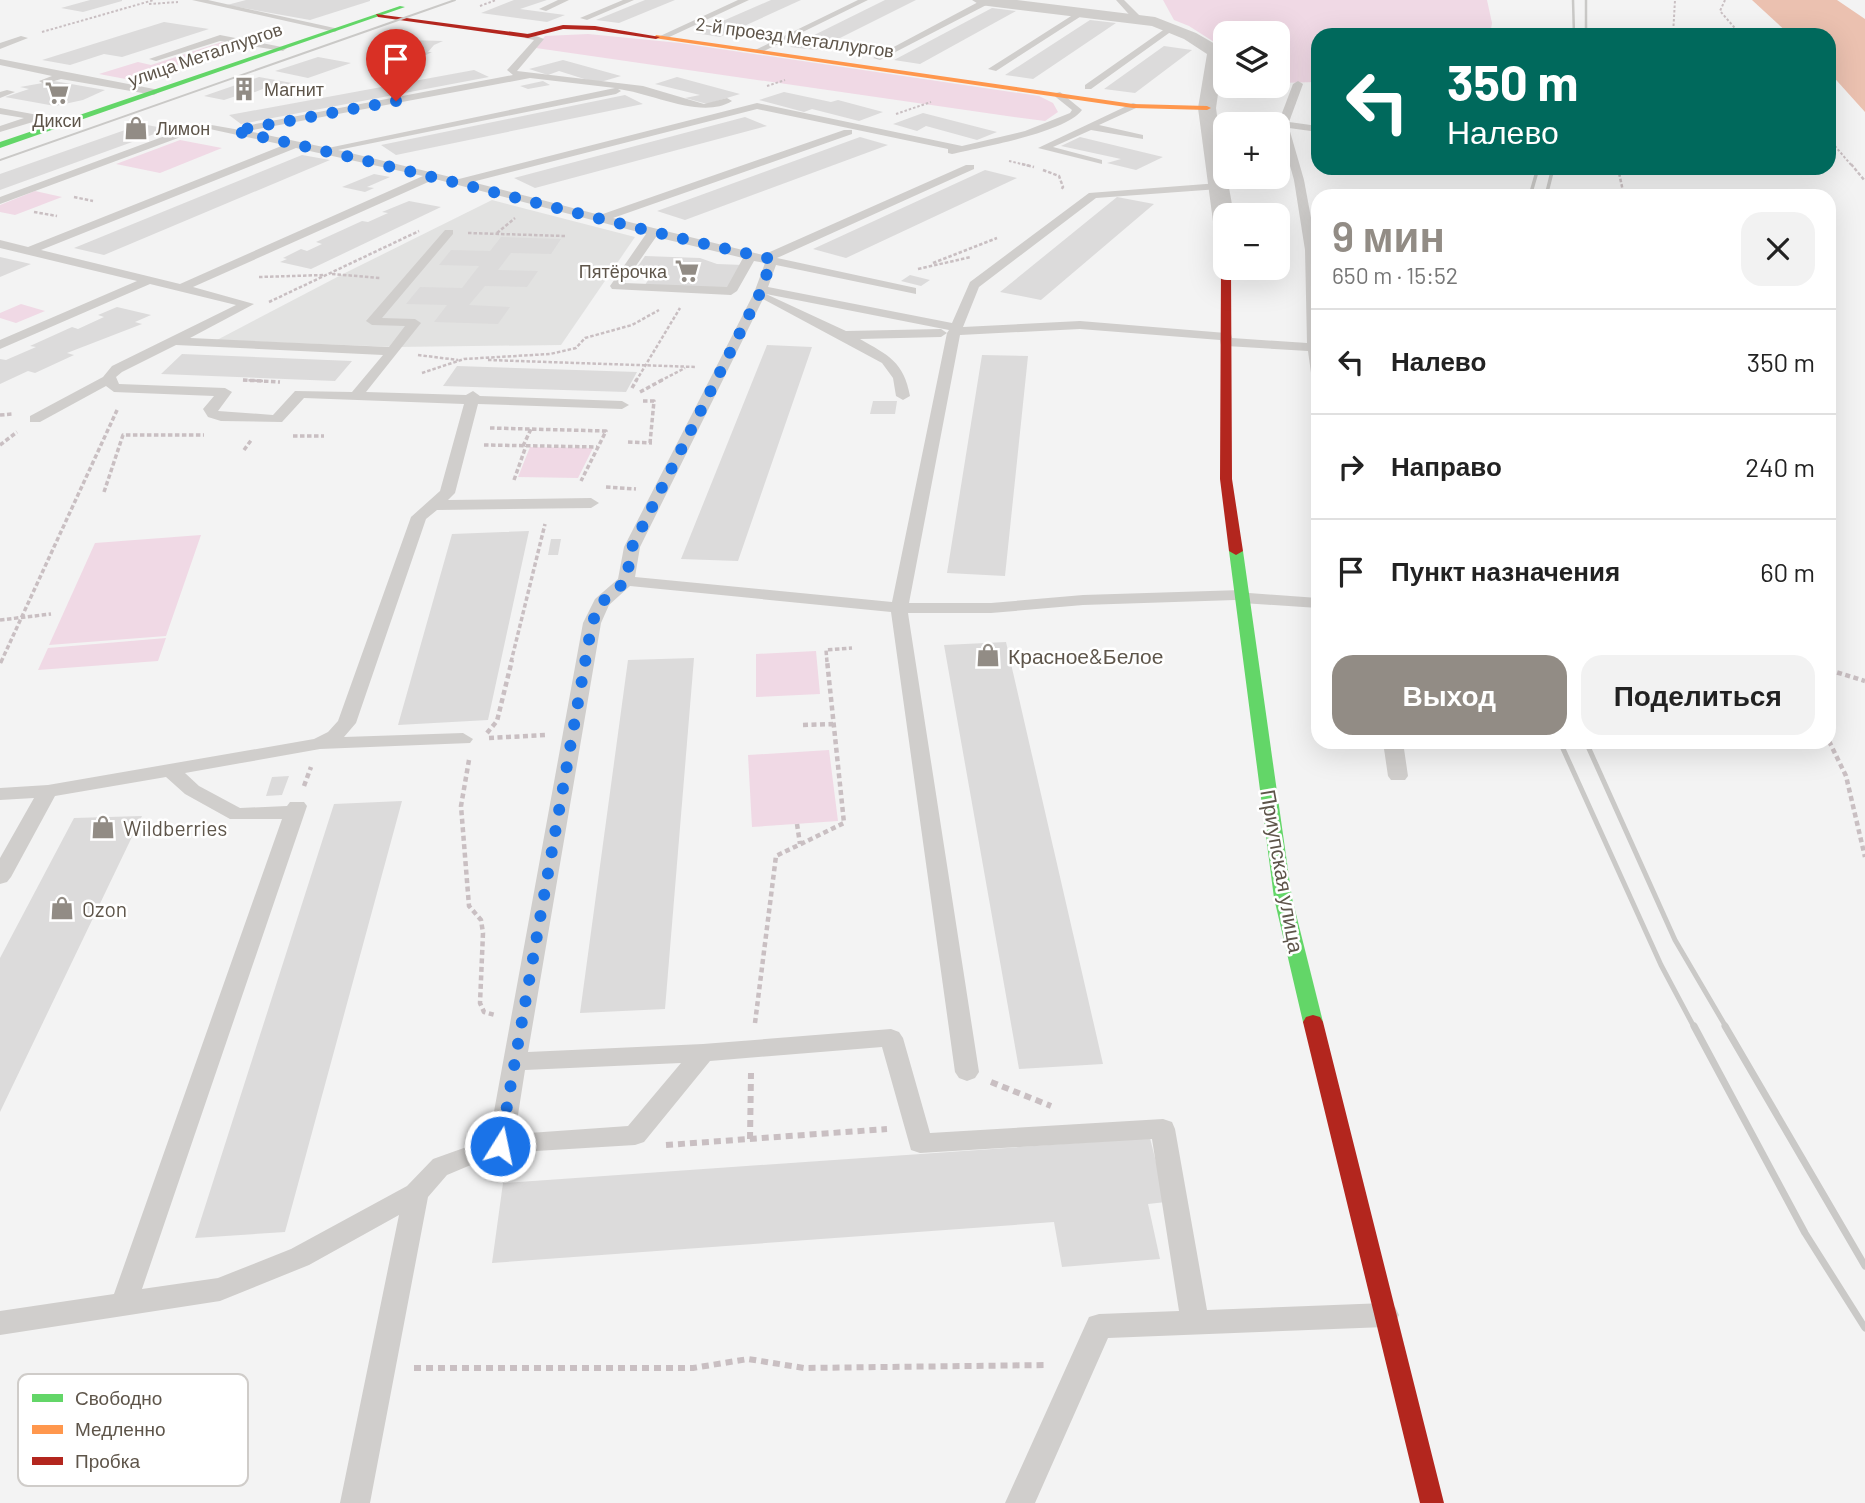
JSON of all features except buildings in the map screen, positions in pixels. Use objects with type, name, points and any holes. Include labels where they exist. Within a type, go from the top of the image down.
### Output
[{"type":"street","name":"улица Металлургов","points":[[0,145],[422,0]]},
{"type":"street","points":[[980,0],[1108,16],[1132,14],[1172,28],[1216,52],[1209,114],[1213,143]]},
{"type":"street","name":"2-й проезд Металлургов","points":[[379,15],[528,37],[563,27],[662,37],[1133,106],[1209,114]]},
{"type":"street","name":"Приупская улица","points":[[1226,280],[1226,479],[1283,898],[1432,1503]]},
{"type":"lane","points":[[543,9],[565,0]]},
{"type":"lane","points":[[575,13],[588,17],[630,0]]},
{"type":"lane","points":[[662,37],[745,0]]},
{"type":"lane","points":[[757,51],[864,0]]},
{"type":"lane","points":[[877,58],[992,0]]},
{"type":"lane","points":[[1120,0],[1132,14]]},
{"type":"lane","points":[[197,1],[335,29]]},
{"type":"lane","points":[[993,69],[1082,13]]},
{"type":"lane","points":[[1088,87],[1172,28]]},
{"type":"lane","points":[[0,33],[24,38]]},
{"type":"lane","points":[[528,37],[540,39],[512,70],[514,73],[643,89],[704,107],[732,99]]},
{"type":"lane","points":[[0,46],[24,38]]},
{"type":"lane","points":[[153,59],[220,38],[283,48]]},
{"type":"lane","points":[[0,62],[154,92]]},
{"type":"lane","points":[[234,131],[530,75]]},
{"type":"lane","points":[[44,81],[61,76]]},
{"type":"lane","points":[[1288,112],[1298,84]]},
{"type":"lane","points":[[326,150],[616,91]]},
{"type":"lane","points":[[951,151],[1028,133],[1073,115],[1077,110],[1057,94]]},
{"type":"lane","points":[[458,182],[757,106],[854,130],[963,149]]},
{"type":"lane","points":[[1098,162],[1043,148],[1133,106]]},
{"type":"lane","points":[[0,111],[65,123]]},
{"type":"lane","points":[[1209,114],[1213,115]]},
{"type":"lane","points":[[600,219],[885,117]]},
{"type":"lane","points":[[0,130],[36,118]]},
{"type":"lane","points":[[0,201],[204,125],[326,150],[653,232],[912,291]]},
{"type":"lane","points":[[1290,125],[1311,128]]},
{"type":"lane","points":[[1088,126],[1139,137]]},
{"type":"lane","points":[[29,251],[296,144]]},
{"type":"lane","points":[[1290,148],[1299,180],[1311,250]]},
{"type":"lane","points":[[500,1146],[592,623],[601,603],[626,581],[632,547],[761,291],[770,259],[970,167]]},
{"type":"lane","points":[[181,288],[432,176]]},
{"type":"lane","points":[[967,1072],[899,608],[955,331],[974,285],[1093,195],[1213,186]]},
{"type":"lane","points":[[356,396],[415,323],[372,321],[449,232]]},
{"type":"lane","points":[[653,232],[616,286],[731,292],[751,255]]},
{"type":"lane","points":[[1,245],[248,304],[117,369],[108,380],[35,419]]},
{"type":"lane","points":[[0,345],[149,280]]},
{"type":"lane","points":[[761,291],[955,331]]},
{"type":"lane","points":[[761,291],[887,360],[900,378],[903,396]]},
{"type":"lane","points":[[844,335],[1080,325],[1311,347]]},
{"type":"lane","points":[[173,341],[393,351]]},
{"type":"lane","points":[[108,380],[114,388],[225,392],[210,409],[213,414],[221,417],[277,419],[300,394],[472,397],[622,405]]},
{"type":"lane","points":[[319,744],[335,736],[347,723],[419,517],[447,493],[472,397]]},
{"type":"lane","points":[[433,505],[590,503]]},
{"type":"lane","points":[[626,581],[899,608],[992,608],[1083,600],[1242,596],[1311,602]]},
{"type":"lane","points":[[885,625],[899,608]]},
{"type":"lane","points":[[0,794],[47,791],[319,744],[472,743]]},
{"type":"lane","points":[[1394,749],[1398,776]]},
{"type":"lane","points":[[124,1303],[296,809],[237,814],[192,790],[170,770]]},
{"type":"lane","points":[[0,877],[47,791]]},
{"type":"lane","points":[[517,1052],[703,1053],[891,1038],[920,1143],[1163,1129],[1195,1322]]},
{"type":"lane","points":[[0,1323],[220,1289],[300,1257],[416,1194],[440,1167],[469,1153],[500,1146],[635,1135],[703,1053]]},
{"type":"lane","points":[[355,1503],[416,1194]]},
{"type":"lane","points":[[1020,1503],[1099,1326],[1386,1315]]},
{"type":"path","points":[[24,38],[154,0]]},
{"type":"path","points":[[1673,28],[1675,0]]},
{"type":"path","points":[[1725,0],[1720,11],[1735,28]]},
{"type":"path","points":[[130,7],[197,1]]},
{"type":"path","points":[[885,117],[936,100]]},
{"type":"path","points":[[1836,147],[1865,181]]},
{"type":"path","points":[[1003,160],[1026,164],[1059,176],[1063,187],[1056,196]]},
{"type":"path","points":[[32,189],[133,209]]},
{"type":"path","points":[[268,302],[426,228]]},
{"type":"path","points":[[449,232],[565,236]]},
{"type":"path","points":[[975,256],[916,270],[1007,234]]},
{"type":"path","points":[[223,270],[263,278],[329,274],[387,278]]},
{"type":"path","points":[[645,366],[683,303],[673,306]]},
{"type":"path","points":[[393,351],[444,360],[550,354],[576,348],[585,338],[632,325],[663,308]]},
{"type":"path","points":[[635,395],[687,366],[728,353]]},
{"type":"path","points":[[415,375],[464,359],[687,366]]},
{"type":"path","points":[[231,380],[254,381]]},
{"type":"path","points":[[628,442],[650,443],[654,401]]},
{"type":"path","points":[[0,663],[106,429],[119,407]]},
{"type":"path","points":[[463,436],[531,429],[606,431],[581,481]]},
{"type":"path","points":[[496,504],[514,480],[531,429]]},
{"type":"path","points":[[104,492],[122,435],[215,435]]},
{"type":"path","points":[[242,436],[255,436]]},
{"type":"path","points":[[282,436],[324,436]]},
{"type":"path","points":[[463,436],[525,446],[598,447]]},
{"type":"path","points":[[514,480],[527,481]]},
{"type":"path","points":[[593,486],[661,491]]},
{"type":"path","points":[[517,1052],[497,1016],[484,1012],[480,1003],[483,933],[481,920],[468,906],[461,806],[472,743],[497,721],[551,503]]},
{"type":"path","points":[[0,620],[51,614]]},
{"type":"path","points":[[750,1139],[751,1049],[776,856],[844,822],[826,650],[852,648]]},
{"type":"path","points":[[1836,672],[1865,681]]},
{"type":"path","points":[[803,725],[833,724]]},
{"type":"path","points":[[296,809],[319,744]]},
{"type":"path","points":[[1833,749],[1846,776],[1865,857]]},
{"type":"path","points":[[797,824],[800,844]]},
{"type":"path","points":[[967,1072],[1053,1107]]},
{"type":"path","points":[[635,1135],[635,1147],[916,1127]]},
{"type":"path","points":[[382,1368],[693,1368],[748,1359],[804,1368],[1082,1364]]},
{"type":"shaded area","points":[[1163,0],[1487,0],[1492,23],[1491,28],[1311,28],[1311,82],[1290,83],[1290,21],[1213,21],[1213,41],[1174,20]]},
{"type":"shaded area","points":[[1752,0],[1837,0],[1865,19],[1865,112],[1836,80],[1836,28],[1782,28]]},
{"type":"shaded area","points":[[588,34],[680,43],[1039,96],[1053,103],[1058,112],[1045,121],[536,48],[545,36]]},
{"type":"shaded area","points":[[222,42],[239,45],[131,80],[99,74],[138,62],[151,65]]},
{"type":"shaded area","points":[[180,140],[222,148],[160,173],[116,164]]},
{"type":"shaded area","points":[[35,191],[62,197],[15,215],[0,212],[0,205]]},
{"type":"shaded area","points":[[492,200],[635,237],[561,345],[396,347],[217,340],[343,274]]},
{"type":"shaded area","points":[[21,304],[45,311],[16,323],[0,318],[0,313]]},
{"type":"shaded area","points":[[530,447],[593,448],[578,478],[518,477]]},
{"type":"shaded area","points":[[201,535],[166,636],[49,645],[95,543]]},
{"type":"shaded area","points":[[166,638],[158,661],[38,670],[48,648]]},
{"type":"shaded area","points":[[816,651],[820,694],[756,697],[756,654]]},
{"type":"shaded area","points":[[829,750],[838,821],[752,827],[748,755]]},
{"type":"tram line","points":[[0,160],[455,0]]},
{"type":"railway","points":[[1573,0],[1574,28]]},
{"type":"railway","points":[[1586,0],[1586,28]]},
{"type":"railway","points":[[1532,189],[1536,175]]},
{"type":"railway","points":[[1548,189],[1551,175]]},
{"type":"railway","points":[[1563,749],[1661,965],[1694,1027]]},
{"type":"railway","points":[[1589,749],[1675,940],[1726,1027]]},
{"type":"railway","points":[[1694,1026],[1805,1233],[1865,1328]]},
{"type":"railway","points":[[1725,1026],[1865,1266]]},
{"type":"traffic: fast","points":[[0,145],[402,7]]},
{"type":"traffic: fast","points":[[1236,551],[1283,898],[1313,1022]]},
{"type":"traffic: slow","points":[[656,37],[1133,106],[1207,108]]},
{"type":"traffic: jam","points":[[378,15],[528,36],[563,27],[595,28],[656,37]]},
{"type":"traffic: jam","points":[[1226,280],[1226,479],[1236,551]]},
{"type":"traffic: jam","points":[[1313,1022],[1432,1503]]},
{"type":"place","name":"Магнит","points":[[244,89]]},
{"type":"place","name":"Дикси","points":[[57,93]]},
{"type":"place","name":"Лимон","points":[[136,128]]},
{"type":"place","name":"Пятёрочка","points":[[687,271]]},
{"type":"place","name":"Красное&Белое","points":[[988,655]]},
{"type":"place","name":"Wildberries","points":[[103,827]]},
{"type":"place","name":"Ozon","points":[[62,908]]},
{"type":"route","points":[[396,101],[234,131],[397,166],[722,250],[772,259],[760,293],[632,547],[626,581],[601,603],[592,623],[500,1146]]}]
